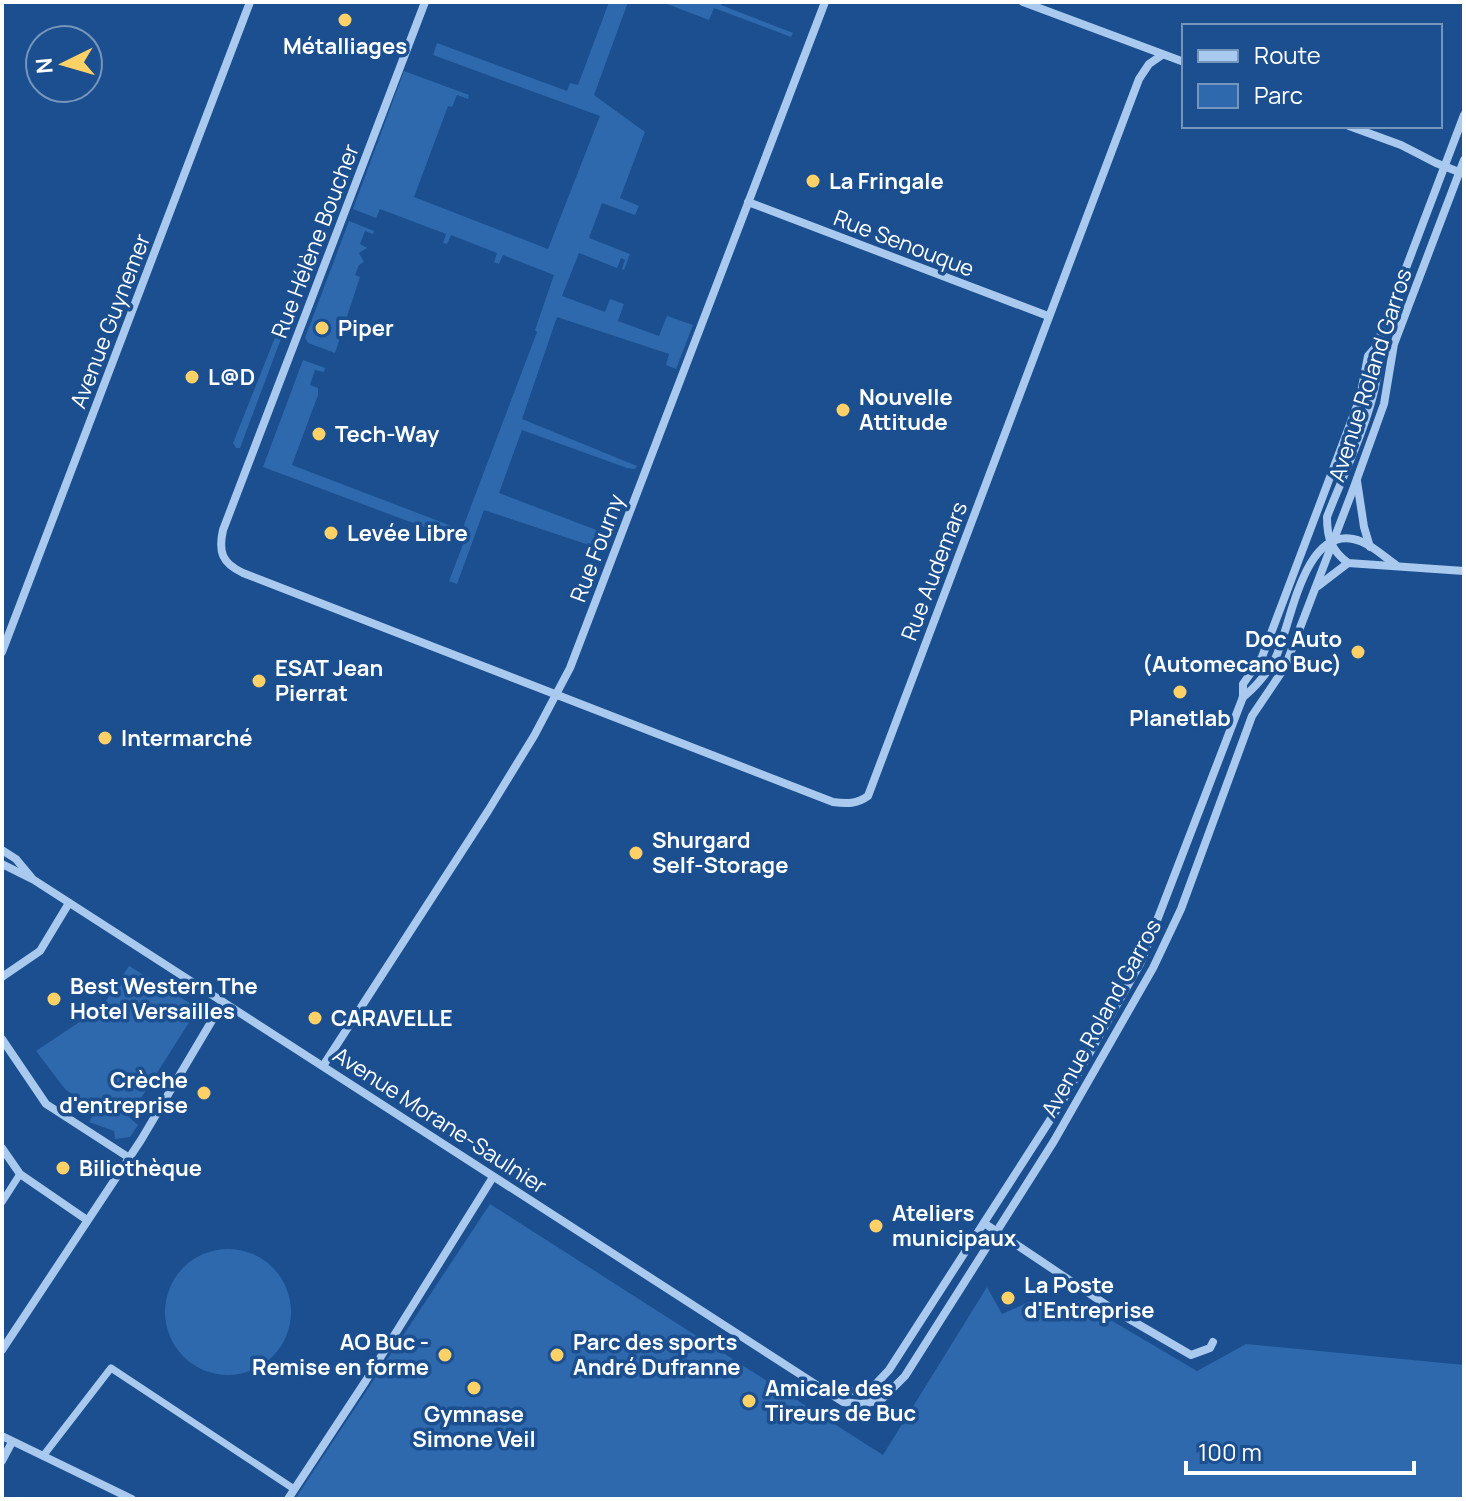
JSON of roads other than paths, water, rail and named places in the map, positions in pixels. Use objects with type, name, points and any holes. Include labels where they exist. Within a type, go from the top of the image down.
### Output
[{"type":"street","name":"Avenue Guynemer","points":[[2,652],[250,2]]},
{"type":"street","name":"Rue Hélène Boucher","points":[[425,2],[223,530],[220,553],[227,564],[243,573],[557,693]]},
{"type":"street","name":"Rue Fourny","points":[[323,1066],[488,811],[534,736],[576,655],[825,2]]},
{"type":"street","points":[[1023,2],[1182,61]]},
{"type":"street","name":"Rue Audemars","points":[[557,693],[833,802],[849,804],[868,796],[1139,79],[1149,64],[1162,55]]},
{"type":"street","name":"Avenue Roland Garros","points":[[873,1387],[889,1370],[1063,1100],[1141,962],[1243,697],[1243,684],[1262,657],[1360,398],[1368,356],[1376,347],[1464,115]]},
{"type":"street","points":[[1354,128],[1459,172]]},
{"type":"street","name":"Avenue Roland Garros","points":[[888,1395],[905,1376],[1054,1141],[1153,968],[1181,909],[1252,716],[1285,667],[1332,548],[1384,404],[1394,344],[1464,160]]},
{"type":"street","name":"Rue Senouque","points":[[748,202],[1048,316]]},
{"type":"street","name":"Avenue Roland Garros","points":[[1332,548],[1327,535],[1327,517],[1373,400],[1379,356],[1376,347]]},
{"type":"street","points":[[1357,478],[1361,513],[1370,547]]},
{"type":"street","points":[[1348,563],[1332,548],[1353,539],[1399,567]]},
{"type":"street","name":"Avenue Roland Garros","points":[[1243,697],[1274,660],[1307,570],[1321,547],[1332,548]]},
{"type":"street","points":[[1314,589],[1348,563],[1464,571]]},
{"type":"street","name":"Avenue Morane-Saulnier","points":[[2,850],[16,859],[34,880]]},
{"type":"street","name":"Avenue Morane-Saulnier","points":[[2,864],[34,880],[843,1402],[853,1404],[881,1400],[888,1395]]},
{"type":"street","points":[[2,977],[40,951],[69,903]]},
{"type":"street","points":[[2,1350],[128,1157],[223,1002]]},
{"type":"street","points":[[2,1039],[46,1104],[128,1157]]},
{"type":"street","points":[[2,1148],[20,1174],[87,1220]]},
{"type":"street","points":[[2,1202],[20,1174]]},
{"type":"street","points":[[288,1499],[493,1177]]},
{"type":"street","points":[[984,1223],[1117,1312],[1191,1355],[1210,1348],[1213,1342]]},
{"type":"street","points":[[43,1456],[111,1368],[294,1489]]},
{"type":"street","points":[[826,1389],[853,1391],[873,1387],[888,1395]]},
{"type":"street","points":[[2,1436],[132,1499]]},
{"type":"street","points":[[2,1461],[12,1442]]},
{"type":"place","name":"Métalliages","points":[[345,20]]},
{"type":"place","name":"La Fringale","points":[[813,181]]},
{"type":"place","name":"Piper","points":[[322,328]]},
{"type":"place","name":"L@D","points":[[192,377]]},
{"type":"place","name":"Nouvelle Attitude","points":[[843,410]]},
{"type":"place","name":"Tech-Way","points":[[319,434]]},
{"type":"place","name":"Levée Libre","points":[[331,533]]},
{"type":"place","name":"Doc Auto (Automecano Buc)","points":[[1358,652]]},
{"type":"place","name":"ESAT Jean Pierrat","points":[[259,681]]},
{"type":"place","name":"Planetlab","points":[[1180,692]]},
{"type":"place","name":"Intermarché","points":[[105,738]]},
{"type":"place","name":"Shurgard Self-Storage","points":[[636,853]]},
{"type":"place","name":"Best Western The Hotel Versailles","points":[[54,999]]},
{"type":"place","name":"CARAVELLE","points":[[315,1018]]},
{"type":"place","name":"Crèche d'entreprise","points":[[204,1093]]},
{"type":"place","name":"Biliothèque","points":[[63,1168]]},
{"type":"place","name":"Ateliers municipaux","points":[[876,1226]]},
{"type":"place","name":"La Poste d'Entreprise","points":[[1008,1298]]},
{"type":"place","name":"AO Buc - Remise en forme","points":[[445,1355]]},
{"type":"place","name":"Parc des sports André Dufranne","points":[[557,1355]]},
{"type":"place","name":"Gymnase Simone Veil","points":[[474,1388]]},
{"type":"place","name":"Amicale des Tireurs de Buc","points":[[749,1401]]}]
